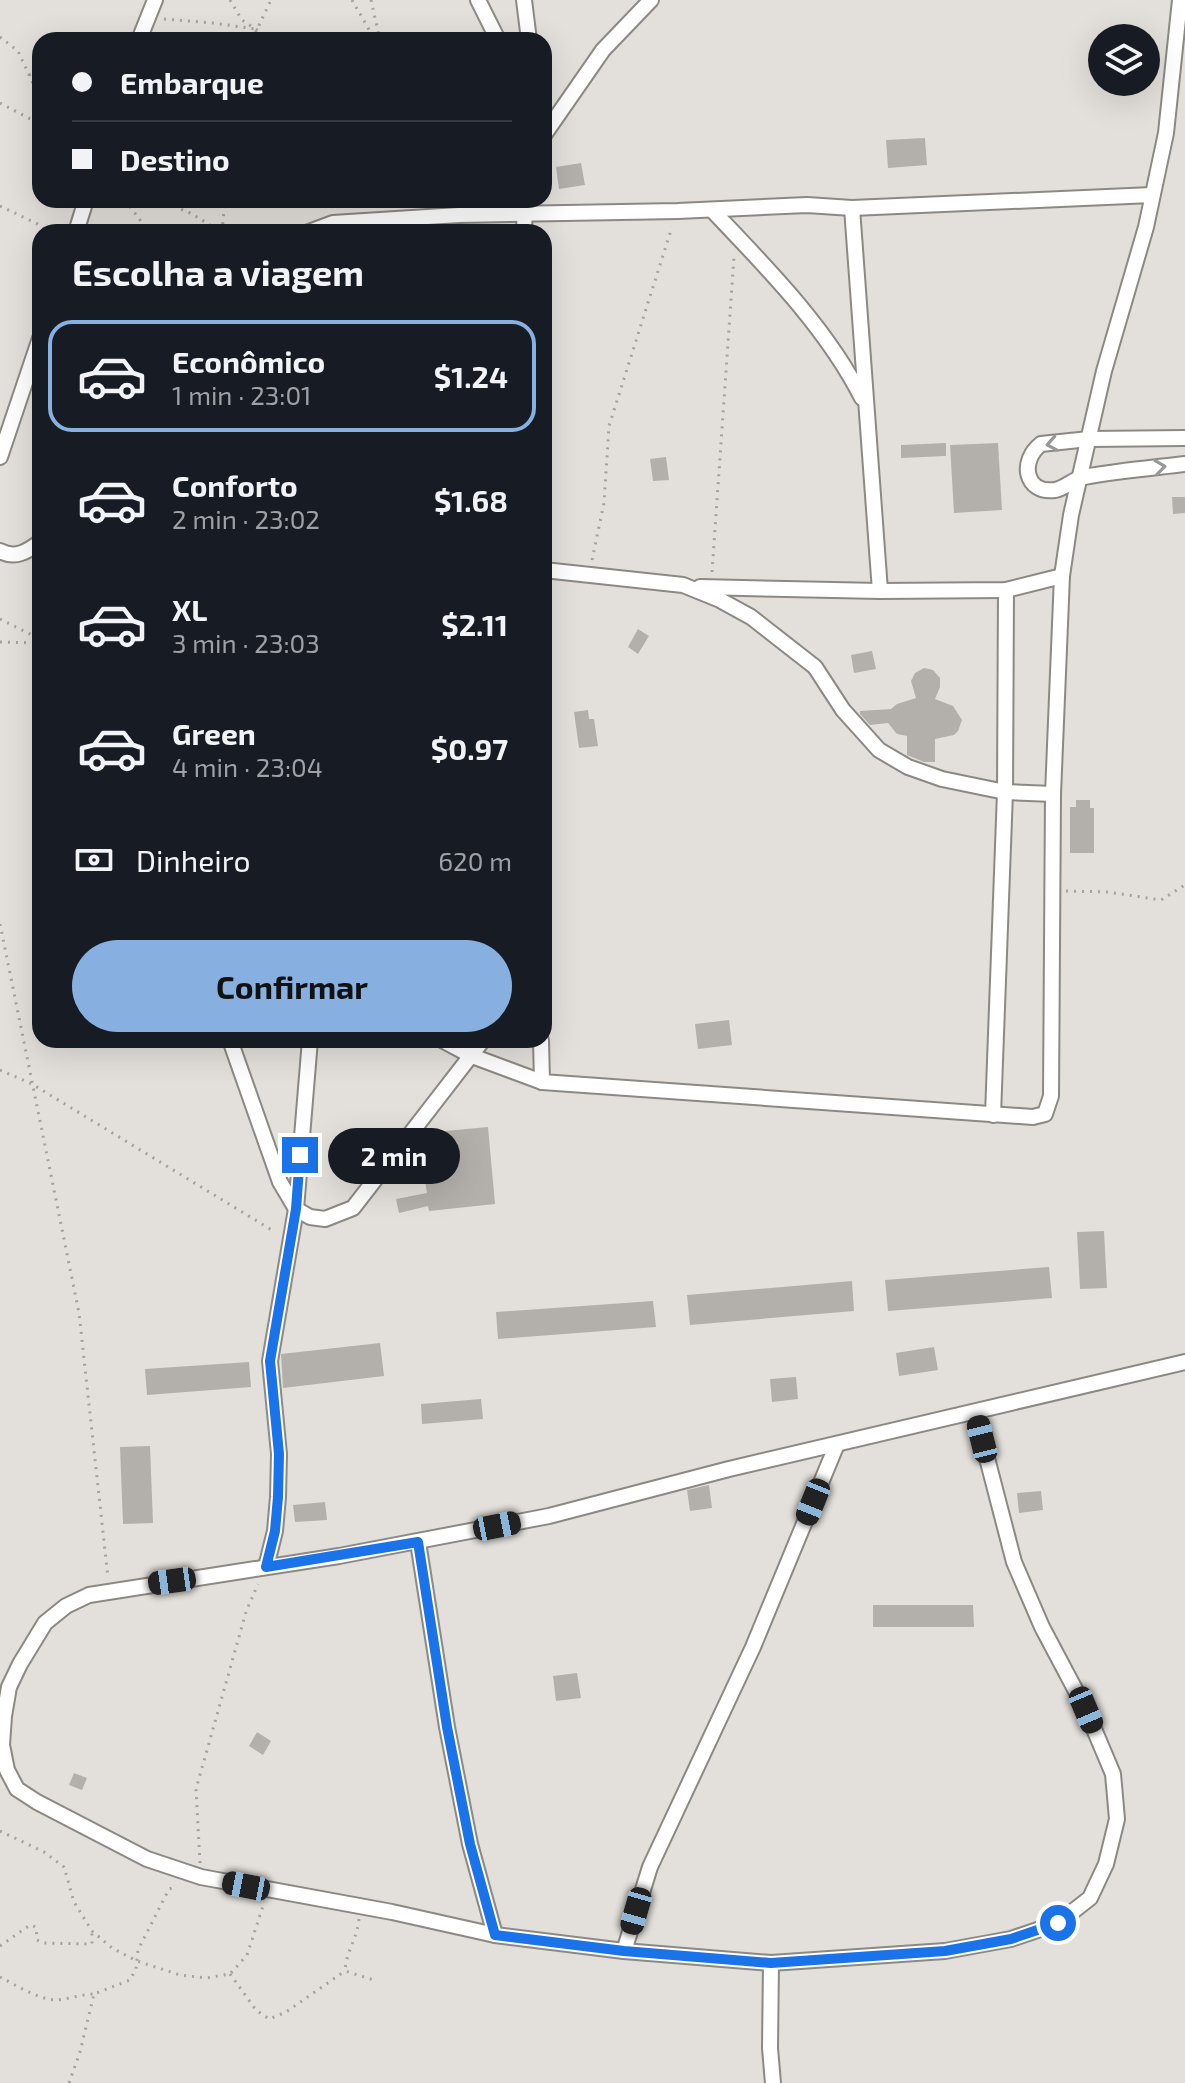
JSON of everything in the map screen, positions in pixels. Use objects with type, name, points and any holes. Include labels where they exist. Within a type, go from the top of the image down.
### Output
[{"type":"street","points":[[143,32],[155,0]]},
{"type":"street","points":[[478,0],[494,32]]},
{"type":"street","points":[[524,0],[528,32]]},
{"type":"street","points":[[552,123],[603,50],[651,0]]},
{"type":"street","points":[[457,1048],[542,1082],[993,1115],[1033,1117],[1045,1114],[1050,1104],[1053,794],[1062,576],[1079,478],[1104,371],[1146,227],[1166,133],[1180,0]]},
{"type":"street","points":[[552,208],[678,211],[807,205],[852,208],[1152,195]]},
{"type":"street","points":[[330,224],[517,208]]},
{"type":"street","points":[[852,208],[880,591]]},
{"type":"street","points":[[712,210],[783,286],[846,367],[866,406]]},
{"type":"street","points":[[0,457],[32,362]]},
{"type":"street","points":[[1185,438],[1089,439],[1041,444],[1027,459],[1027,473],[1032,483],[1058,490],[1079,478],[1185,464]]},
{"type":"street","points":[[0,551],[13,556],[32,548]]},
{"type":"street","points":[[552,571],[711,588],[880,591],[1006,590],[1062,576]]},
{"type":"street","points":[[683,585],[751,617],[786,642],[815,667],[858,730],[879,750],[908,767],[942,779],[1005,792],[1053,794]]},
{"type":"street","points":[[993,1115],[1005,792],[1006,590]]},
{"type":"street","points":[[233,1048],[280,1182],[296,1209],[310,1217],[325,1219],[353,1208],[478,1048]]},
{"type":"street","points":[[266,1567],[275,1531],[279,1454],[270,1361],[296,1209],[309,1048]]},
{"type":"street","points":[[541,1048],[542,1082]]},
{"type":"street","points":[[975,1412],[1014,1562],[1042,1627],[1086,1710],[1113,1774],[1117,1819],[1106,1864],[1090,1898],[1058,1923],[1011,1939],[945,1951],[771,1963],[624,1951],[495,1935],[201,1877],[147,1859],[62,1817],[17,1789],[7,1770],[2,1745],[9,1687],[45,1623],[66,1606],[89,1595],[418,1542],[576,1510],[837,1444],[1185,1362]]},
{"type":"street","points":[[624,1951],[650,1867],[753,1647],[837,1444]]},
{"type":"street","points":[[418,1542],[447,1727],[470,1844],[495,1935]]},
{"type":"street","points":[[771,1963],[770,2048],[773,2083]]},
{"type":"path","points":[[230,0],[242,20],[260,32]]},
{"type":"path","points":[[255,32],[271,0]]},
{"type":"path","points":[[352,0],[372,32]]},
{"type":"path","points":[[371,0],[376,32]]},
{"type":"path","points":[[146,32],[161,19],[256,29]]},
{"type":"path","points":[[0,37],[18,51],[32,82]]},
{"type":"path","points":[[0,103],[32,120]]},
{"type":"path","points":[[0,206],[38,224]]},
{"type":"path","points":[[178,208],[209,224]]},
{"type":"path","points":[[589,576],[604,503],[609,426],[678,211]]},
{"type":"path","points":[[711,588],[735,234]]},
{"type":"path","points":[[0,619],[32,637]]},
{"type":"path","points":[[0,642],[32,641]]},
{"type":"path","points":[[1052,891],[1108,892],[1161,900],[1185,885]]},
{"type":"path","points":[[0,924],[79,1313],[110,1590]]},
{"type":"path","points":[[0,1070],[32,1084],[291,1242]]},
{"type":"path","points":[[0,1977],[54,2000],[77,1994],[94,1994],[130,1980],[138,1950],[169,1889],[201,1877],[196,1789],[246,1612],[266,1567]]},
{"type":"path","points":[[0,1831],[44,1852],[64,1867],[74,1902],[92,1931],[112,1948],[137,1961],[180,1975],[206,1978],[230,1974],[247,1955],[265,1896],[277,1890]]},
{"type":"path","points":[[230,1974],[256,2010],[269,2019],[286,2012],[345,1971],[348,1952],[357,1938],[360,1916],[354,1905]]},
{"type":"path","points":[[0,1945],[30,1925],[36,1927],[37,1940],[44,1943],[92,1944],[92,1931]]},
{"type":"path","points":[[345,1971],[377,1981]]},
{"type":"path","points":[[69,2083],[94,1994]]},
{"type":"building","points":[[925,138],[927,165],[888,168],[886,140]]},
{"type":"building","points":[[581,163],[585,185],[559,189],[556,167]]},
{"type":"building","points":[[946,443],[946,456],[901,458],[901,445]]},
{"type":"building","points":[[998,443],[1002,510],[954,513],[950,445]]},
{"type":"building","points":[[666,457],[669,480],[653,481],[650,459]]},
{"type":"building","points":[[1172,497],[1185,497],[1185,513],[1173,514]]},
{"type":"building","points":[[638,629],[649,636],[638,654],[628,647]]},
{"type":"building","points":[[872,651],[876,669],[854,673],[851,655]]},
{"type":"building","points":[[924,668],[933,670],[940,678],[935,699],[953,706],[962,720],[954,735],[935,739],[935,762],[924,762],[907,755],[907,736],[897,734],[888,723],[870,725],[860,714],[860,711],[891,709],[916,698],[911,681],[915,673]]},
{"type":"building","points":[[588,710],[589,719],[594,719],[598,746],[579,748],[574,712]]},
{"type":"building","points":[[1076,800],[1090,800],[1090,808],[1094,808],[1094,853],[1070,853],[1070,807],[1076,807]]},
{"type":"building","points":[[729,1020],[732,1045],[698,1049],[695,1024]]},
{"type":"building","points":[[488,1127],[495,1204],[429,1211],[428,1206],[399,1213],[396,1199],[427,1193],[418,1140],[424,1133]]},
{"type":"building","points":[[1104,1231],[1107,1288],[1080,1289],[1077,1232]]},
{"type":"building","points":[[1049,1267],[1052,1298],[888,1311],[885,1280]]},
{"type":"building","points":[[852,1281],[854,1311],[690,1325],[687,1295]]},
{"type":"building","points":[[653,1301],[656,1327],[498,1339],[496,1312]]},
{"type":"building","points":[[380,1343],[384,1376],[283,1388],[281,1354]]},
{"type":"building","points":[[934,1347],[938,1370],[899,1376],[896,1353]]},
{"type":"building","points":[[249,1362],[251,1387],[147,1395],[145,1369]]},
{"type":"building","points":[[796,1377],[798,1399],[772,1402],[770,1379]]},
{"type":"building","points":[[481,1399],[483,1419],[422,1424],[421,1404]]},
{"type":"building","points":[[150,1446],[153,1523],[123,1524],[120,1447]]},
{"type":"building","points":[[709,1485],[712,1508],[690,1511],[687,1490]]},
{"type":"building","points":[[1041,1491],[1043,1510],[1019,1513],[1017,1493]]},
{"type":"building","points":[[325,1502],[327,1520],[295,1522],[293,1505]]},
{"type":"building","points":[[873,1605],[973,1605],[974,1627],[873,1627]]},
{"type":"building","points":[[577,1673],[581,1698],[556,1701],[553,1676]]},
{"type":"building","points":[[257,1732],[271,1741],[263,1755],[249,1746]]},
{"type":"building","points":[[74,1773],[87,1778],[82,1790],[69,1785]]},
{"type":"route","points":[[300,1155],[296,1209],[270,1361],[279,1454],[275,1531],[266,1567],[418,1542],[447,1727],[470,1844],[495,1935],[554,1944],[771,1963],[945,1951],[1011,1939],[1058,1923]]}]
